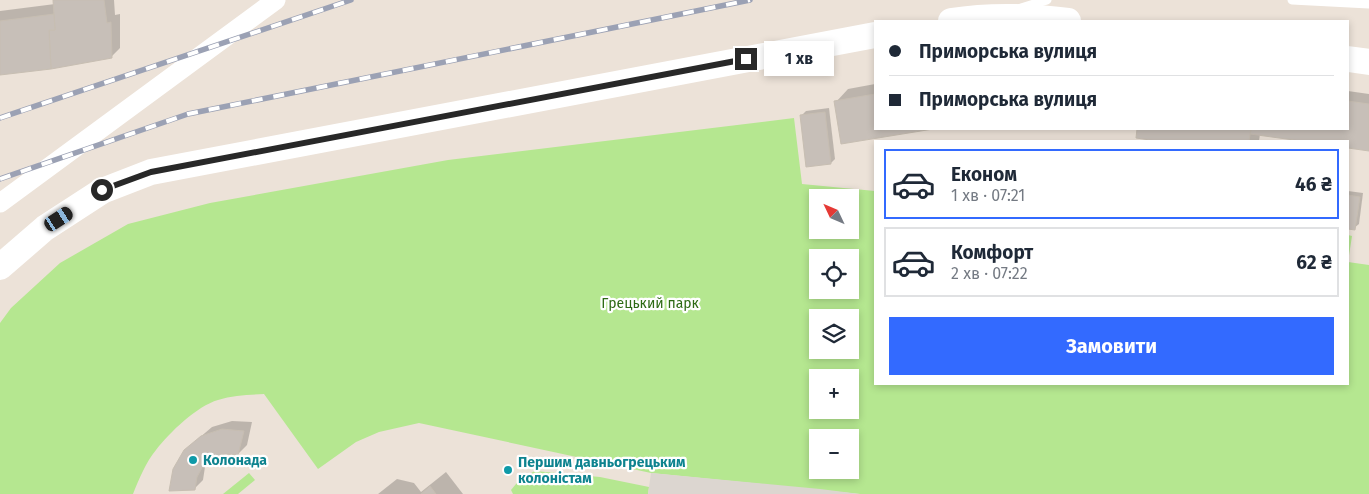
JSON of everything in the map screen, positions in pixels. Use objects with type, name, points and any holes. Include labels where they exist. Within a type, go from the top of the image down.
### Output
[{"type":"main road","points":[[959,20],[990,16],[1060,20]]},
{"type":"main road","points":[[0,267],[45,228],[102,190],[151,172],[874,35]]},
{"type":"main road","points":[[1349,59],[1369,62]]},
{"type":"street","points":[[0,203],[276,0]]},
{"type":"lane","points":[[990,16],[1047,0]]},
{"type":"lane","points":[[1292,0],[1369,4]]},
{"type":"green space","name":"Грецький парк","points":[[794,118],[802,184],[854,189],[809,189],[809,239],[859,239],[859,189],[874,191],[874,385],[1349,385],[1349,262],[1369,265],[1369,494],[860,494],[651,473],[419,423],[379,432],[356,442],[318,469],[264,394],[224,398],[210,403],[193,414],[169,435],[152,455],[133,494],[0,494],[0,323],[11,308],[60,263],[128,224],[210,203],[448,160]]},
{"type":"green space","points":[[1349,235],[1352,236],[1349,256]]},
{"type":"green space","points":[[535,471],[600,477],[649,487],[648,494],[513,494],[511,490],[521,478]]},
{"type":"green space","points":[[249,473],[255,480],[238,494],[223,494]]},
{"type":"shaded area","points":[[651,473],[820,489],[860,494],[648,494]]},
{"type":"building","points":[[53,0],[104,0],[107,23],[111,22],[112,58],[51,69],[49,30],[55,30]]},
{"type":"building","points":[[54,14],[55,30],[49,30],[51,69],[0,75],[0,21]]},
{"type":"building","points":[[874,94],[874,130],[927,130],[841,144],[834,101]]},
{"type":"building","points":[[1349,101],[1369,104],[1369,151],[1349,148],[1349,140],[1294,140],[1250,134],[1251,130],[1349,130]]},
{"type":"building","points":[[825,112],[831,164],[806,167],[800,115]]},
{"type":"building","points":[[1137,130],[1251,130],[1249,140],[1150,140],[1136,138]]},
{"type":"building","points":[[1349,195],[1360,197],[1355,230],[1349,229]]},
{"type":"building","name":"Колонада","points":[[222,429],[244,431],[238,455],[225,454],[213,458],[203,466],[197,477],[195,490],[169,491],[173,469],[184,450],[201,436]]},
{"type":"building","points":[[430,486],[436,494],[421,494]]},
{"type":"railway","points":[[0,118],[351,0]]},
{"type":"railway","points":[[0,179],[188,114],[750,0]]},
{"type":"place","name":"Колонада","points":[[193,460]]},
{"type":"place","name":"Першим давньогрецьким колоністам","points":[[508,470]]},
{"type":"route","points":[[102,190],[151,172],[746,59]]}]
